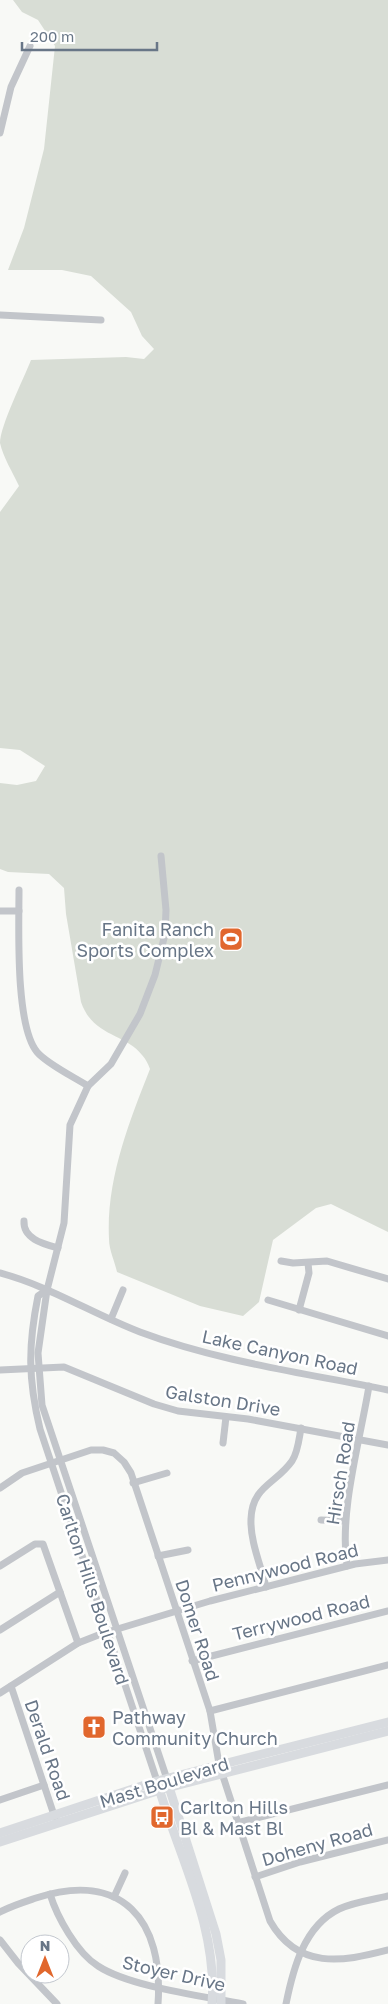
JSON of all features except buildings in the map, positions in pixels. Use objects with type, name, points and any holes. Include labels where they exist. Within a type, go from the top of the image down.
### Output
[{"type":"main road","name":"Mast Boulevard","points":[[0,1833],[56,1819],[168,1783],[388,1722]]},
{"type":"main road","name":"Mast Boulevard","points":[[220,1769],[388,1731]]},
{"type":"main road","name":"Carlton Hills Boulevard","points":[[168,1783],[216,1934],[221,1960],[217,2001]]},
{"type":"main road","name":"Carlton Hills Boulevard","points":[[158,1786],[207,1934],[217,2001]]},
{"type":"main road","name":"Mast Boulevard","points":[[0,1842],[56,1819]]},
{"type":"street","points":[[0,133],[11,87],[30,46]]},
{"type":"street","points":[[0,315],[101,320]]},
{"type":"street","name":"Carlton Hills Boulevard","points":[[161,856],[166,910],[165,934],[155,974],[140,1014],[111,1064],[88,1086],[70,1125],[64,1223],[47,1290],[40,1334],[38,1367],[42,1405],[168,1783]]},
{"type":"street","points":[[20,890],[20,982],[30,1040],[39,1054],[88,1086]]},
{"type":"street","points":[[0,912],[20,911]]},
{"type":"street","points":[[24,1221],[27,1232],[35,1239],[58,1248]]},
{"type":"street","points":[[281,1261],[308,1263],[327,1261],[388,1279]]},
{"type":"street","points":[[299,1310],[309,1273],[308,1263]]},
{"type":"street","name":"Lake Canyon Road","points":[[0,1273],[47,1290],[139,1332],[230,1360],[388,1390]]},
{"type":"street","name":"Carlton Hills Boulevard","points":[[47,1290],[38,1296],[29,1368],[34,1405],[158,1786]]},
{"type":"street","points":[[112,1319],[123,1290]]},
{"type":"street","points":[[268,1300],[388,1336]]},
{"type":"street","name":"Galston Drive","points":[[0,1370],[38,1367],[69,1368],[158,1406],[199,1415],[248,1418],[388,1445]]},
{"type":"street","name":"Hirsch Road","points":[[348,1566],[344,1544],[345,1521],[369,1386]]},
{"type":"street","points":[[223,1443],[226,1417]]},
{"type":"street","points":[[266,1587],[252,1529],[252,1512],[263,1487],[288,1466],[294,1458],[301,1428]]},
{"type":"street","name":"Domer Road","points":[[1,1487],[22,1473],[91,1450],[106,1450],[124,1462],[133,1483],[210,1711],[220,1769],[273,1926],[288,1943],[302,1952],[320,1958],[337,1961],[350,1960],[388,1950]]},
{"type":"street","points":[[133,1483],[167,1473]]},
{"type":"street","points":[[321,1520],[345,1521]]},
{"type":"street","points":[[0,1566],[34,1544],[43,1544],[78,1643]]},
{"type":"street","points":[[158,1556],[188,1550]]},
{"type":"street","name":"Pennywood Road","points":[[0,1693],[78,1643],[176,1610],[348,1566],[388,1560]]},
{"type":"street","points":[[0,1630],[60,1592]]},
{"type":"street","name":"Terrywood Road","points":[[192,1661],[388,1611]]},
{"type":"street","points":[[210,1711],[388,1665]]},
{"type":"street","name":"Derald Road","points":[[11,1686],[56,1819]]},
{"type":"street","points":[[0,1800],[44,1785]]},
{"type":"street","points":[[237,1823],[388,1785]]},
{"type":"street","name":"Doheny Road","points":[[255,1877],[300,1862],[388,1840]]},
{"type":"street","points":[[114,1897],[125,1873]]},
{"type":"street","points":[[0,1912],[64,1890],[83,1889],[114,1897],[136,1914],[148,1930],[156,1955],[159,1987],[158,2004]]},
{"type":"street","name":"Stoyer Drive","points":[[50,1894],[63,1925],[96,1966],[119,1977],[217,2001],[242,2004]]},
{"type":"street","points":[[286,2004],[292,1976],[316,1926],[330,1914],[344,1907],[388,1896]]},
{"type":"street","points":[[0,1940],[18,1963],[58,2004]]},
{"type":"shaded area","points":[[13,0],[388,0],[388,1232],[331,1204],[316,1208],[273,1240],[259,1302],[243,1316],[200,1306],[117,1272],[109,1243],[111,1195],[120,1152],[150,1069],[145,1058],[135,1048],[101,1028],[86,1013],[81,1002],[66,914],[64,888],[49,874],[8,872],[0,869],[0,783],[17,785],[36,781],[45,766],[20,750],[0,748],[0,512],[19,486],[1,448],[1,435],[31,360],[126,357],[144,359],[154,349],[142,336],[131,312],[91,276],[62,270],[8,270],[24,228],[44,149],[55,46],[38,20],[22,12]]},
{"type":"place","name":"Fanita Ranch Sports Complex","points":[[231,939]]},
{"type":"place","name":"Pathway Community Church","points":[[94,1727]]},
{"type":"place","name":"Carlton Hills Bl & Mast Bl","points":[[162,1817]]}]
